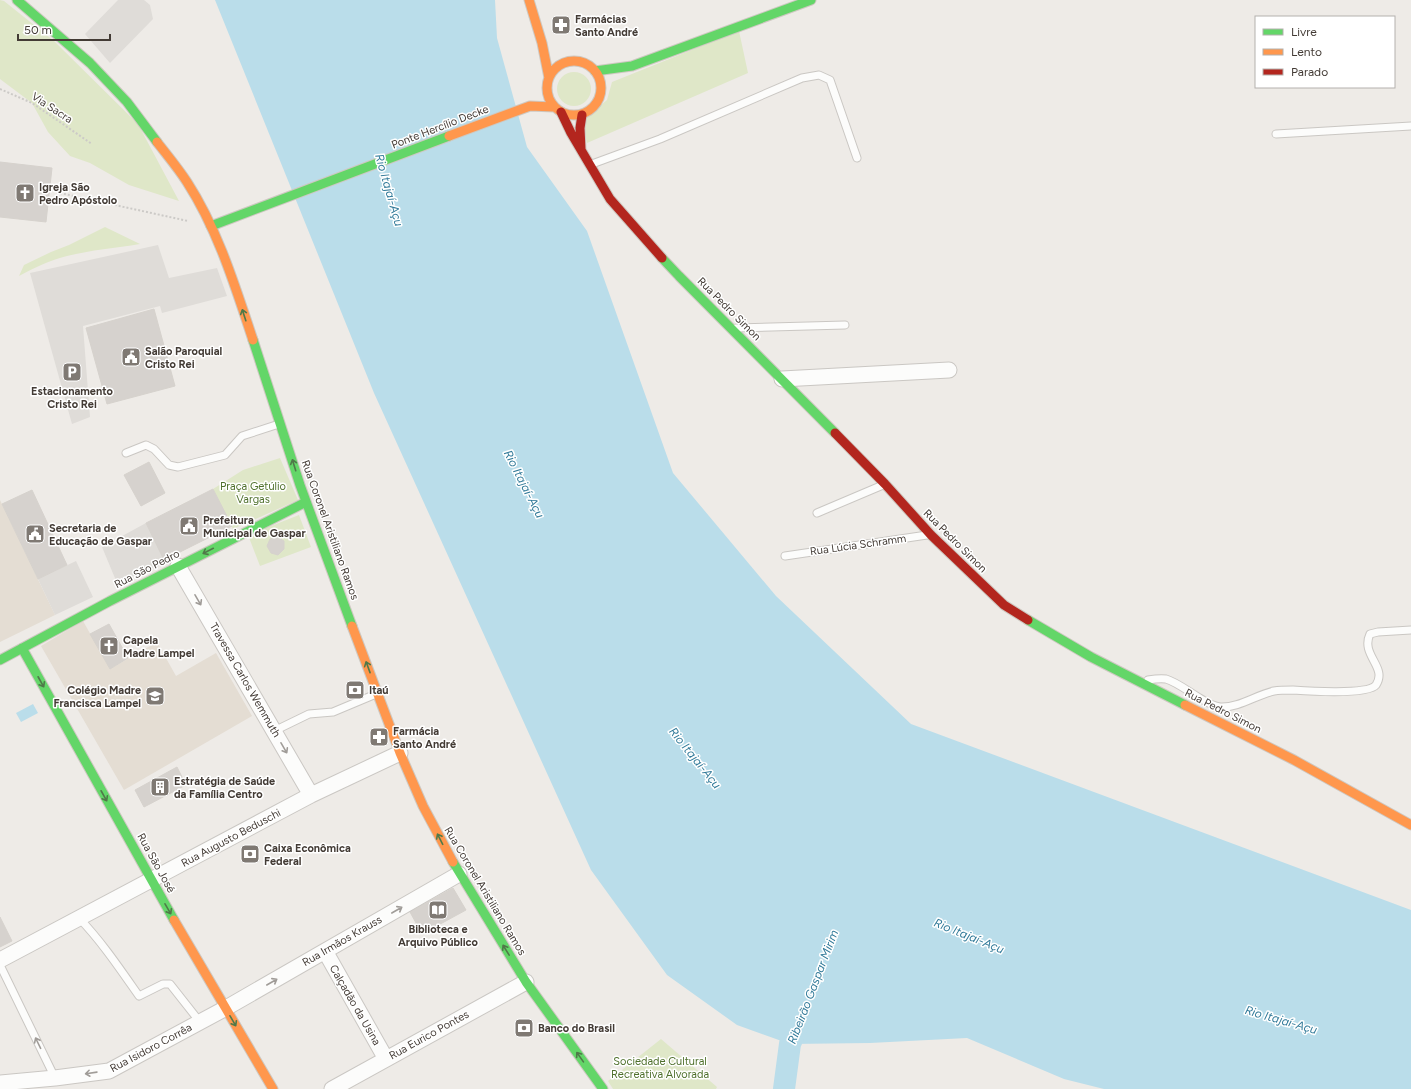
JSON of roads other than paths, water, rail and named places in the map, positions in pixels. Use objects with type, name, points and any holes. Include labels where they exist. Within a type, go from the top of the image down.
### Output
[{"type":"street","name":"Rua Coronel Aristiliano Ramos","points":[[17,0],[61,37],[127,102],[187,182],[211,226],[229,269],[306,502],[400,753],[423,806],[459,874],[526,982],[603,1089]]},
{"type":"street","points":[[529,0],[542,43],[549,96],[557,109]]},
{"type":"street","points":[[595,71],[632,66],[811,0]]},
{"type":"street","points":[[542,43],[557,59],[580,62],[588,65],[595,71],[600,79],[608,84]]},
{"type":"street","points":[[527,107],[548,83],[557,59]]},
{"type":"street","points":[[527,107],[557,109],[571,116],[582,115],[594,107],[608,84],[632,66]]},
{"type":"street","name":"Ponte Hercílio Decke","points":[[211,226],[527,107]]},
{"type":"street","name":"Rua Pedro Simon","points":[[557,109],[610,199],[679,276],[885,484],[931,534],[1004,605],[1090,657],[1294,760],[1411,825]]},
{"type":"street","name":"Rua Pedro Simon","points":[[581,150],[580,128],[582,115]]},
{"type":"street","points":[[782,379],[950,370]]},
{"type":"street","name":"Rua São Pedro","points":[[0,660],[178,566],[306,502]]},
{"type":"street","name":"Travessa Carlos Wemmuth","points":[[178,566],[311,794]]},
{"type":"street","name":"Rua São José","points":[[22,648],[152,880],[273,1089]]},
{"type":"street","name":"Rua Augusto Beduschi","points":[[0,960],[311,794],[400,753]]},
{"type":"street","points":[[1396,817],[1411,816]]},
{"type":"street","name":"Rua Irmãos Krauss","points":[[226,1008],[459,874]]},
{"type":"street","name":"Calçadão da Usina","points":[[325,951],[386,1059]]},
{"type":"street","name":"Rua Eurico Pontes","points":[[332,1089],[526,982]]},
{"type":"street","name":"Rua Isidoro Corrêa","points":[[0,1083],[109,1071],[226,1008]]},
{"type":"lane","points":[[590,165],[660,139],[802,78],[819,75],[830,80],[857,158]]},
{"type":"lane","points":[[1276,134],[1411,126]]},
{"type":"lane","points":[[730,328],[845,325]]},
{"type":"lane","points":[[126,453],[146,445],[154,449],[169,465],[178,467],[225,455],[242,436],[281,424]]},
{"type":"lane","points":[[817,513],[885,484]]},
{"type":"lane","name":"Rua Lúcia Schramm","points":[[785,556],[931,534]]},
{"type":"lane","points":[[1140,682],[1156,678],[1166,679],[1218,707],[1231,706],[1276,691],[1336,692],[1364,690],[1374,687],[1378,681],[1379,673],[1368,649],[1367,641],[1370,634],[1378,632],[1411,630]]},
{"type":"lane","points":[[274,731],[309,714],[333,712],[378,693]]},
{"type":"lane","points":[[79,918],[105,947],[139,996],[163,984],[170,984],[200,1022]]},
{"type":"lane","points":[[0,965],[55,1078]]},
{"type":"water","name":"Rio Itajaí-Açu","points":[[215,0],[495,0],[497,38],[527,147],[587,231],[673,473],[776,596],[911,724],[1411,910],[1411,1089],[1104,1089],[1064,1079],[967,1038],[870,1043],[790,1044],[737,1025],[667,975],[591,870],[374,393]]},
{"type":"water","points":[[33,704],[38,713],[21,722],[16,713]]},
{"type":"waterway","name":"Ribeirão Gaspar Mirim","points":[[784,1089],[790,1044],[801,1017]]},
{"type":"place","name":"Farmácias Santo André","points":[[561,25]]},
{"type":"place","name":"Igreja São Pedro Apóstolo","points":[[25,193]]},
{"type":"place","name":"Salão Paroquial Cristo Rei","points":[[131,357]]},
{"type":"place","name":"Estacionamento Cristo Rei","points":[[72,372]]},
{"type":"place","name":"Prefeitura Municipal de Gaspar","points":[[189,526]]},
{"type":"place","name":"Secretaria de Educação de Gaspar","points":[[35,534]]},
{"type":"place","name":"Capela Madre Lampel","points":[[109,646]]},
{"type":"place","name":"Itaú","points":[[355,690]]},
{"type":"place","name":"Colégio Madre Francisca Lampel","points":[[155,696]]},
{"type":"place","name":"Farmácia Santo André","points":[[379,737]]},
{"type":"place","name":"Estratégia de Saúde da Família Centro","points":[[160,787]]},
{"type":"place","name":"Caixa Econômica Federal","points":[[250,854]]},
{"type":"place","name":"Biblioteca e Arquivo Público","points":[[438,910]]},
{"type":"place","name":"Banco do Brasil","points":[[524,1028]]},
{"type":"park label","name":"Praça Getúlio Vargas","points":[[253,492]]},
{"type":"park label","name":"Sociedade Cultural Recreativa Alvorada","points":[[660,1067]]}]
